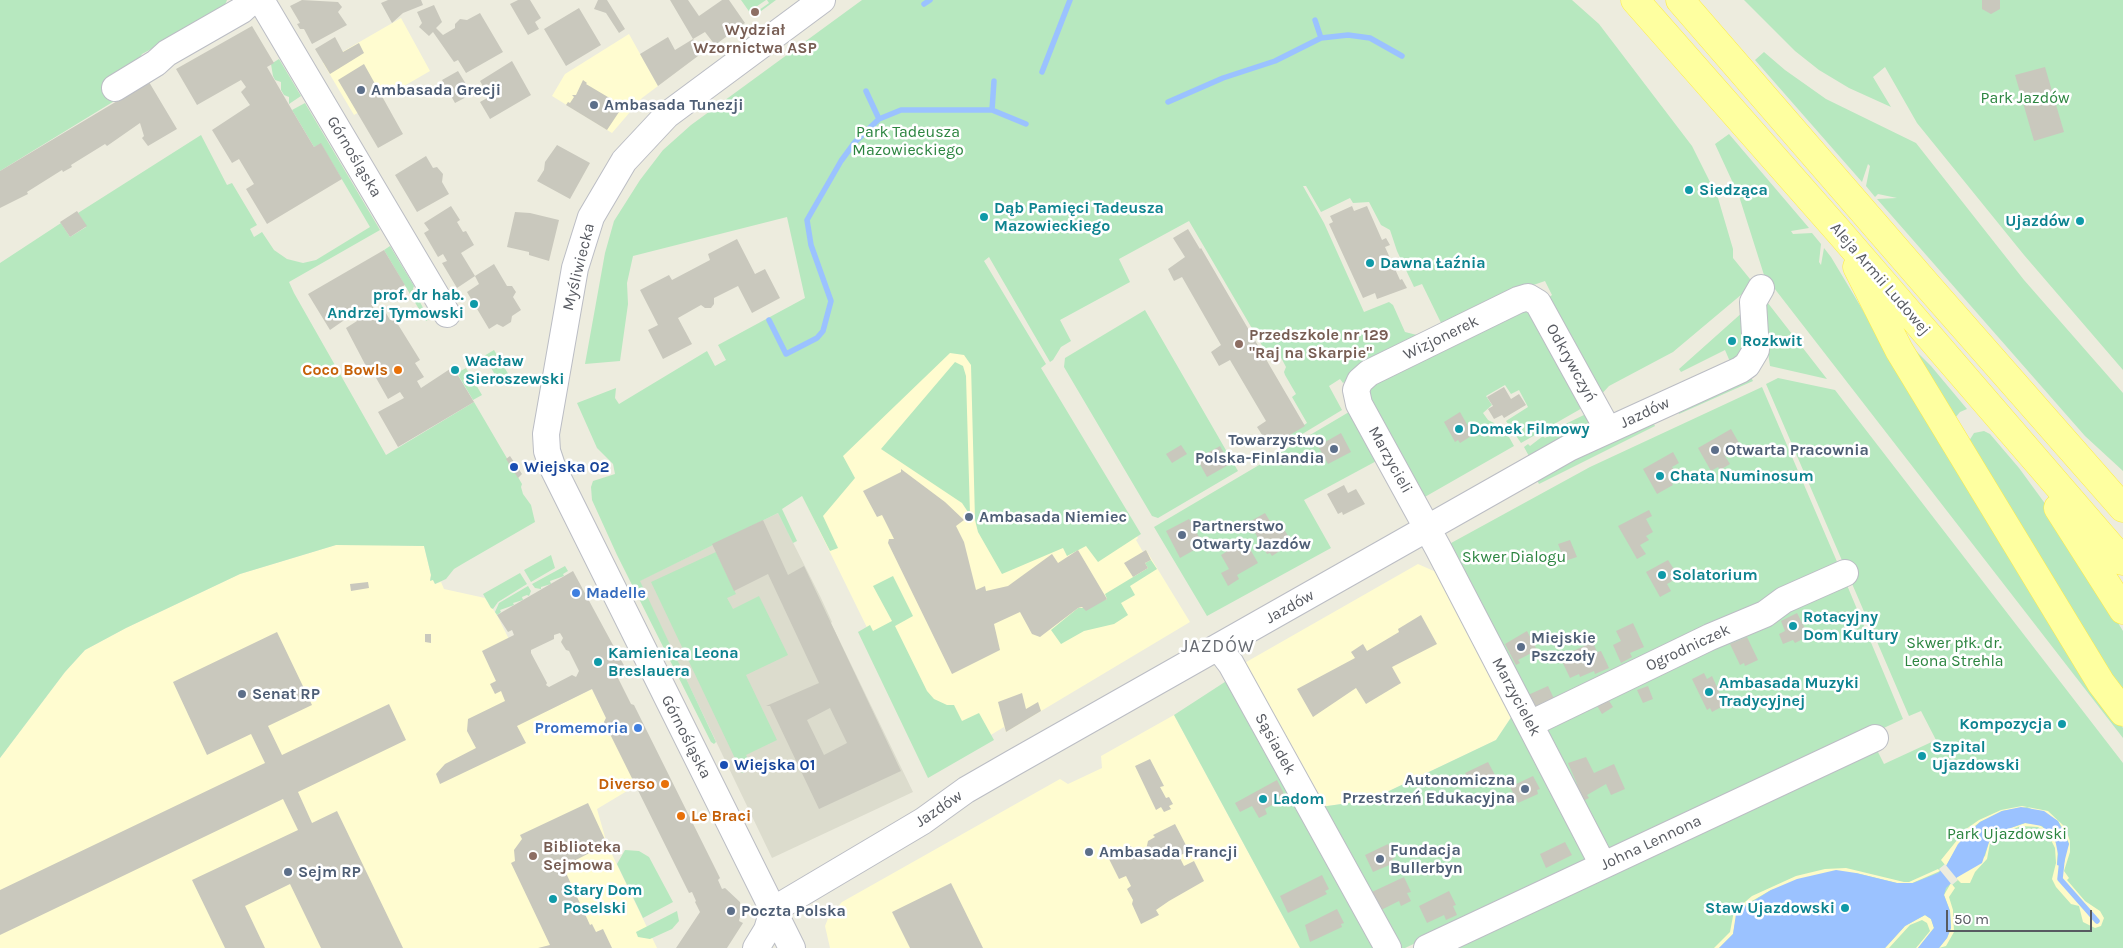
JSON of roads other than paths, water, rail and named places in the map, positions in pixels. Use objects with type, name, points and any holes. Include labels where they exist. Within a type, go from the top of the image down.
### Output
[{"type":"main road","name":"Aleja Armii Ludowej","points":[[1635,0],[1841,234],[2123,561]]},
{"type":"main road","name":"Aleja Armii Ludowej","points":[[1680,0],[2123,508]]},
{"type":"main road","points":[[1841,234],[1899,350],[2101,683],[2123,712]]},
{"type":"main road","points":[[1994,411],[2095,564],[2123,610]]},
{"type":"main road","points":[[2055,432],[2123,484]]},
{"type":"street","points":[[115,88],[156,63],[167,53],[242,10],[253,0]]},
{"type":"street","name":"Górnośląska","points":[[261,0],[447,314]]},
{"type":"street","name":"Myśliwiecka","points":[[548,455],[546,434],[575,268],[591,217],[614,177],[624,161],[667,115],[822,0]]},
{"type":"street","name":"Jazdów","points":[[773,910],[923,821],[966,790],[1218,647],[1433,539],[1569,448],[1747,365],[1756,350],[1753,302],[1761,288]]},
{"type":"street","name":"Odkrywczyń","points":[[1533,298],[1538,302],[1608,430]]},
{"type":"street","name":"Wizjonerek","points":[[1359,383],[1518,300],[1533,298]]},
{"type":"street","name":"Marzycieli","points":[[1359,383],[1359,404],[1433,539]]},
{"type":"street","name":"Górnośląska","points":[[548,455],[577,520],[792,948]]},
{"type":"street","name":"Marzycielek","points":[[1433,539],[1603,865]]},
{"type":"street","name":"Ogrodniczek","points":[[1530,724],[1710,637],[1765,614],[1784,600],[1845,573]]},
{"type":"street","name":"Sąsiadek","points":[[1218,647],[1231,664],[1388,948]]},
{"type":"street","name":"Johna Lennona","points":[[1427,948],[1875,738]]},
{"type":"street","points":[[756,948],[768,930],[773,910]]},
{"type":"water","name":"Staw Ujazdowski","points":[[2021,807],[2044,811],[2058,821],[2069,844],[2063,867],[2057,865],[2058,854],[2055,839],[2042,826],[2025,823],[1996,833],[1989,842],[1982,863],[1956,878],[1946,888],[1944,895],[1950,911],[1951,928],[1947,938],[1939,948],[1918,948],[1934,928],[1931,919],[1925,915],[1905,926],[1885,948],[1719,948],[1733,934],[1736,914],[1739,910],[1771,890],[1797,879],[1836,870],[1897,883],[1913,883],[1938,873],[1946,866],[1958,844],[1980,822],[2002,811]]},
{"type":"waterway","points":[[924,4],[930,0]]},
{"type":"waterway","points":[[1042,72],[1070,0]]},
{"type":"waterway","points":[[1315,20],[1321,38]]},
{"type":"waterway","points":[[1168,102],[1223,78],[1275,61],[1321,38],[1348,35],[1370,38],[1402,56]]},
{"type":"waterway","points":[[992,110],[994,81]]},
{"type":"waterway","points":[[866,91],[879,119],[901,110],[992,110],[1026,124]]},
{"type":"waterway","points":[[769,320],[786,354],[817,338],[823,331],[831,301],[811,245],[807,220],[841,161],[855,142],[879,119]]},
{"type":"waterway","points":[[2062,860],[2060,879],[2097,921]]},
{"type":"place","name":"Wydział Wzornictwa ASP","points":[[755,12]]},
{"type":"place","name":"Ambasada Grecji","points":[[361,90]]},
{"type":"place","name":"Ambasada Tunezji","points":[[594,105]]},
{"type":"place","name":"Siedząca","points":[[1689,190]]},
{"type":"place","name":"Dąb Pamięci Tadeusza Mazowieckiego","points":[[984,217]]},
{"type":"place","name":"Ujazdów","points":[[2080,221]]},
{"type":"place","name":"Dawna Łaźnia","points":[[1370,263]]},
{"type":"place","name":"prof. dr hab. Andrzej Tymowski","points":[[474,304]]},
{"type":"place","name":"Rozkwit","points":[[1732,341]]},
{"type":"place","name":"Przedszkole nr 129 \"Raj na Skarpie\"","points":[[1239,344]]},
{"type":"place","name":"Coco Bowls","points":[[398,370]]},
{"type":"place","name":"Wacław Sieroszewski","points":[[455,370]]},
{"type":"place","name":"Domek Filmowy","points":[[1459,429]]},
{"type":"place","name":"Towarzystwo Polska-Finlandia","points":[[1334,449]]},
{"type":"place","name":"Otwarta Pracownia","points":[[1715,450]]},
{"type":"place","name":"Wiejska 02","points":[[514,467]]},
{"type":"place","name":"Chata Numinosum","points":[[1660,476]]},
{"type":"place","name":"Ambasada Niemiec","points":[[969,517]]},
{"type":"place","name":"Partnerstwo Otwarty Jazdów","points":[[1182,535]]},
{"type":"place","name":"Solatorium","points":[[1662,575]]},
{"type":"place","name":"Madelle","points":[[576,593]]},
{"type":"place","name":"Rotacyjny Dom Kultury","points":[[1793,626]]},
{"type":"place","name":"Miejskie Pszczoły","points":[[1521,647]]},
{"type":"place","name":"Kamienica Leona Breslauera","points":[[598,662]]},
{"type":"place","name":"Ambasada Muzyki Tradycyjnej","points":[[1709,692]]},
{"type":"place","name":"Senat RP","points":[[242,694]]},
{"type":"place","name":"Kompozycja","points":[[2062,724]]},
{"type":"place","name":"Promemoria","points":[[638,728]]},
{"type":"place","name":"Szpital Ujazdowski","points":[[1922,756]]},
{"type":"place","name":"Wiejska 01","points":[[724,765]]},
{"type":"place","name":"Diverso","points":[[665,784]]},
{"type":"place","name":"Autonomiczna Przestrzeń Edukacyjna","points":[[1525,789]]},
{"type":"place","name":"Ladom","points":[[1263,799]]},
{"type":"place","name":"Le Braci","points":[[681,816]]},
{"type":"place","name":"Ambasada Francji","points":[[1089,852]]},
{"type":"place","name":"Biblioteka Sejmowa","points":[[533,856]]},
{"type":"place","name":"Fundacja Bullerbyn","points":[[1380,859]]},
{"type":"place","name":"Sejm RP","points":[[288,872]]},
{"type":"place","name":"Stary Dom Poselski","points":[[553,899]]},
{"type":"place","name":"Staw Ujazdowski","points":[[1845,908]]},
{"type":"place","name":"Poczta Polska","points":[[731,911]]},
{"type":"district","name":"JAZDÓW","points":[[1218,647]]},
{"type":"park label","name":"Park Jazdów","points":[[2025,98]]},
{"type":"park label","name":"Park Tadeusza Mazowieckiego","points":[[908,141]]},
{"type":"park label","name":"Skwer Dialogu","points":[[1514,557]]},
{"type":"park label","name":"Skwer płk. dr. Leona Strehla","points":[[1954,652]]},
{"type":"park label","name":"Park Ujazdowski","points":[[2007,834]]}]
